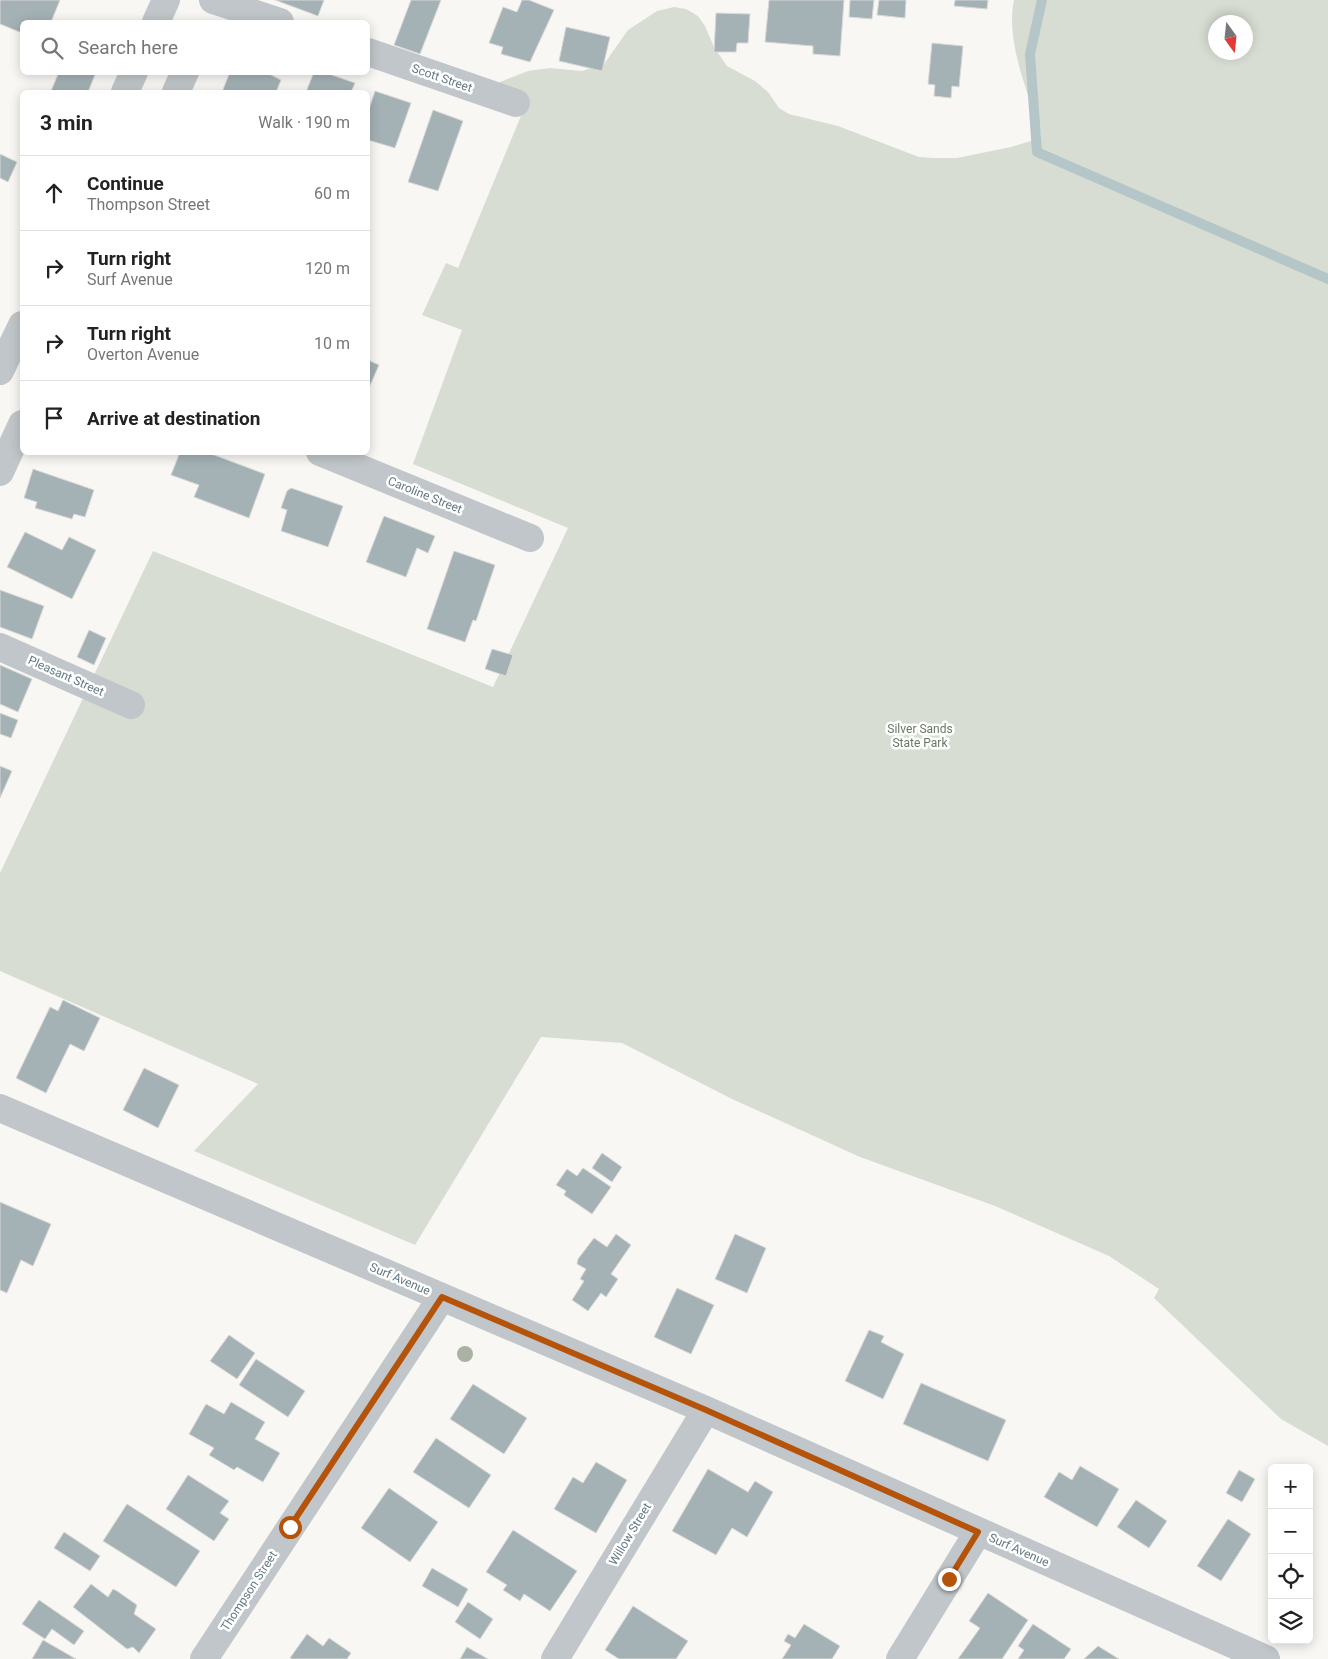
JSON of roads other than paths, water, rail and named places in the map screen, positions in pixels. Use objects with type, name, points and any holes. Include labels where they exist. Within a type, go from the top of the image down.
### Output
[{"type":"street","points":[[157,20],[166,0]]},
{"type":"street","points":[[214,6],[272,20]]},
{"type":"street","name":"Scott Street","points":[[370,53],[516,103]]},
{"type":"street","points":[[126,90],[133,75]]},
{"type":"street","points":[[177,90],[184,75]]},
{"type":"street","points":[[0,371],[20,332]]},
{"type":"street","points":[[0,472],[20,428]]},
{"type":"street","name":"Caroline Street","points":[[327,455],[530,538]]},
{"type":"street","name":"Pleasant Street","points":[[0,647],[131,705]]},
{"type":"street","name":"Surf Avenue","points":[[0,1108],[706,1410],[1266,1659]]},
{"type":"street","name":"Thompson Street","points":[[204,1659],[442,1297]]},
{"type":"street","name":"Willow Street","points":[[555,1659],[706,1410]]},
{"type":"street","points":[[900,1659],[978,1532]]},
{"type":"waterway","points":[[1042,0],[1030,54],[1037,152],[1328,279]]},
{"type":"park label","name":"Silver Sands State Park","points":[[920,736]]}]
